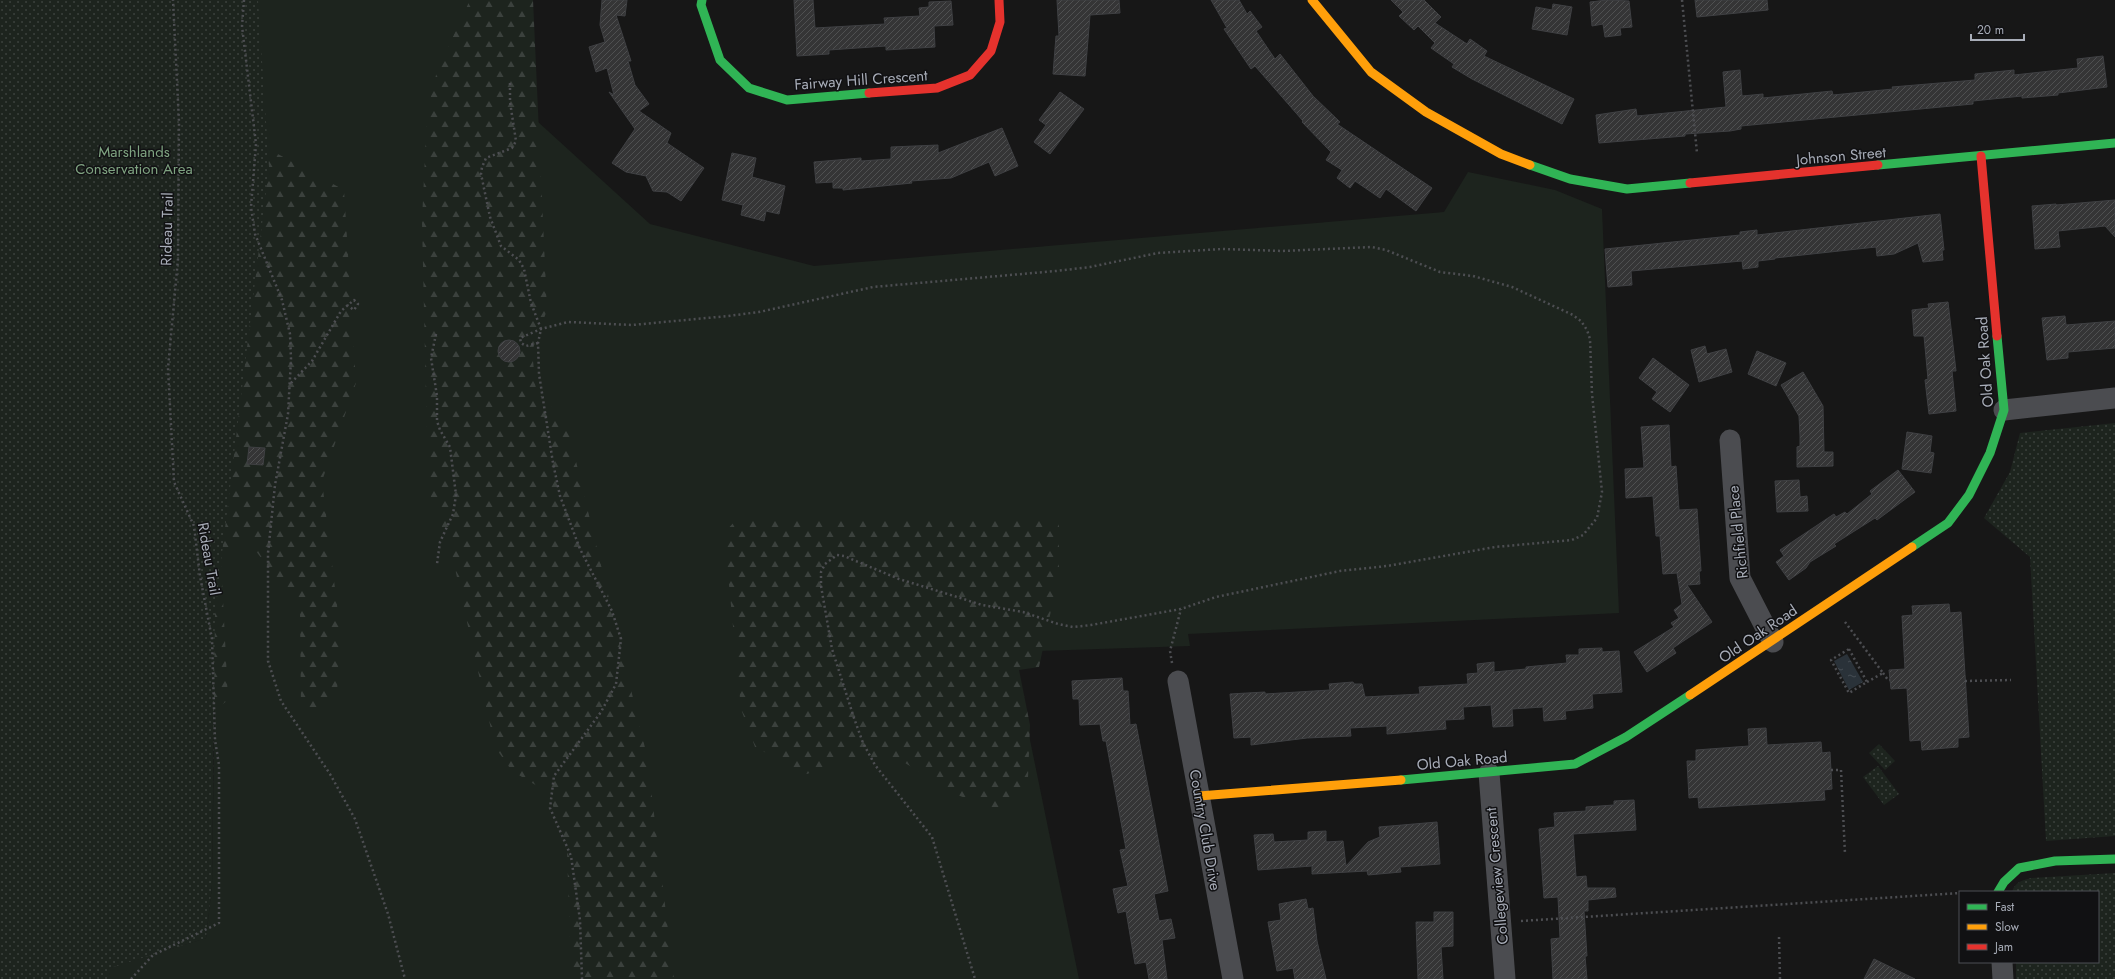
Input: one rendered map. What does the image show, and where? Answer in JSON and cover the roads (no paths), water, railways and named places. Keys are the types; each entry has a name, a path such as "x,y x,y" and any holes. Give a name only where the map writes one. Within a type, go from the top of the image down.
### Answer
{"street":[{"name":"Fairway Hill Crescent","path":"702,0 701,5 720,60 749,88 787,100 937,88 970,75 991,51 1000,22 999,0"},
{"name":"Johnson Street","path":"1312,0 1371,72 1426,112 1501,154 1570,179 1627,189 2115,143"},
{"name":"Old Oak Road","path":"1199,796 1489,773 1575,764 1626,737 1772,642 1948,522 1969,494 1990,453 2004,410 1981,156"},
{"path":"2004,410 2115,398"},
{"name":"Richfield Place","path":"1730,440 1740,578 1772,642"},
{"name":"Country Club Drive","path":"1175,675 1233,979"},
{"name":"Collegeview Crescent","path":"1489,773 1505,979"},
{"path":"1999,891 2004,882 2019,868 2055,861 2115,859"},
{"path":"2002,963 2004,979"}],"water":[{"path":"1847,654 1863,682 1849,690 1834,661"}],"park label":[{"name":"Marshlands Conservation Area","path":"134,160"}]}
